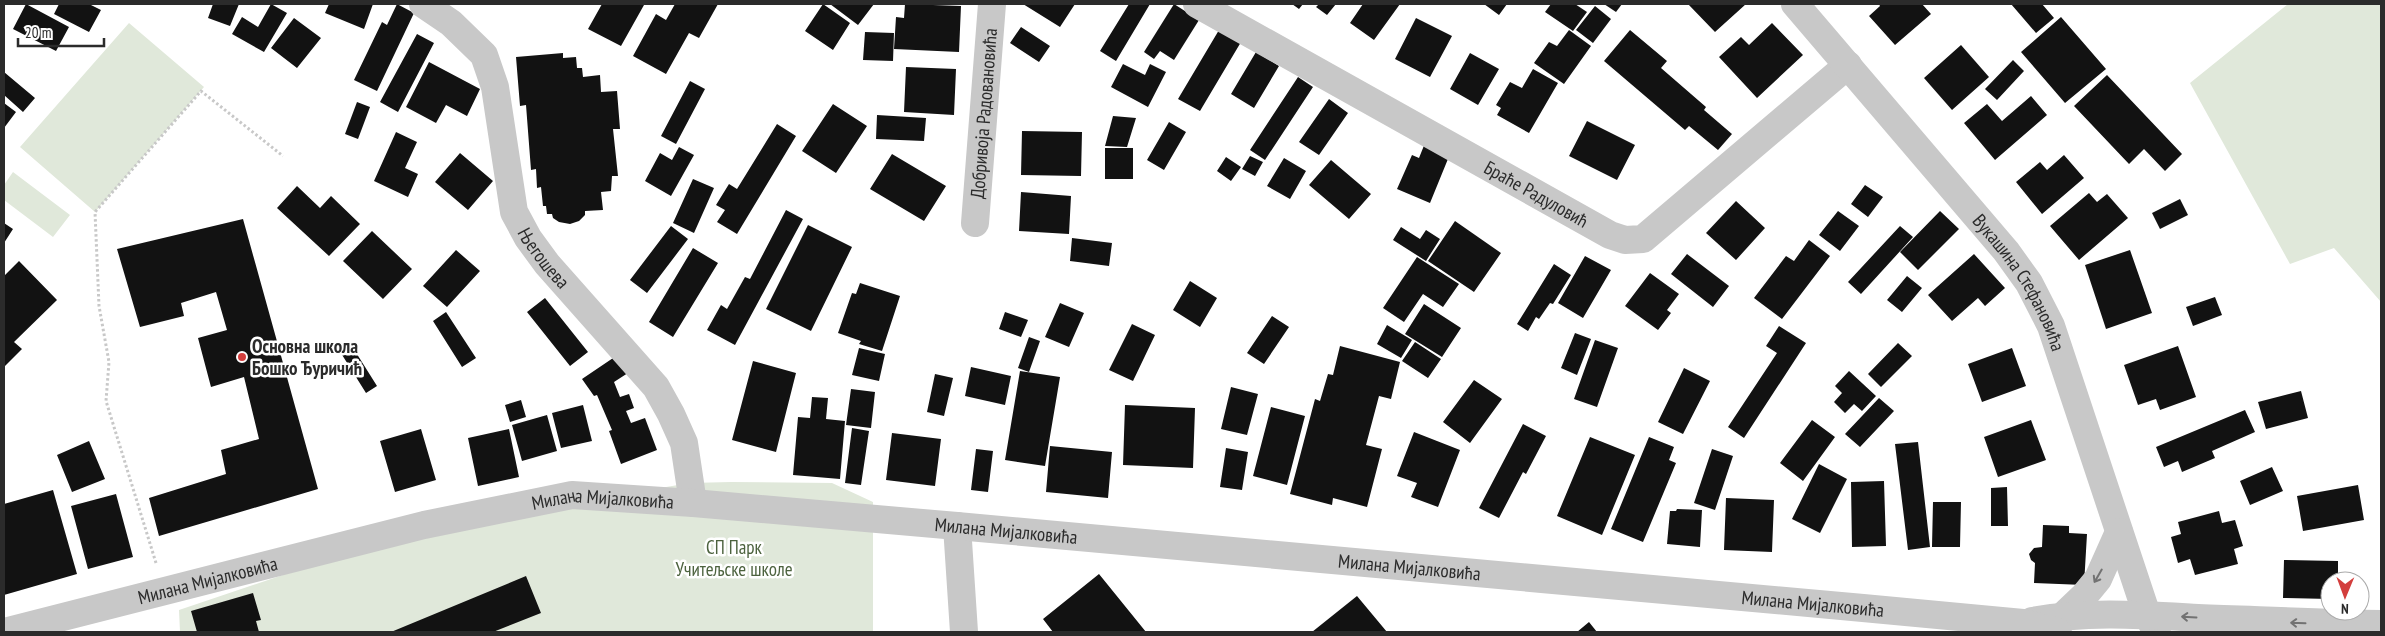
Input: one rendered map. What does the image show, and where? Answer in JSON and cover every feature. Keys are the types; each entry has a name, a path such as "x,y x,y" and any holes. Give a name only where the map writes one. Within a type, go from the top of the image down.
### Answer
{"street":[{"name":"Његошева","path":"423,4 451,23 484,55 495,87 514,212 528,238 547,264 656,387 684,443 693,503"},
{"name":"Добривоја Радовановића","path":"975,223 992,4"},
{"name":"Браће Радуловић","path":"1197,4 1610,235 1625,240 1643,239 1848,64"},
{"name":"Вукашина Стефановића","path":"1795,4 2006,251 2029,282 2051,326 2136,583 2152,624"},
{"name":"Милана Мијалковића","path":"4,632 424,525 572,495 693,503 957,526 2023,623 2061,624 2119,614 2152,624 2232,619 2381,624"},
{"path":"957,526 964,632"},
{"path":"2061,624 2098,579 2119,532"},
{"path":"2089,632 2105,626 2119,614 2136,583"},
{"path":"2232,619 2262,632"},
{"path":"2369,632 2381,628"}],"path":[{"path":"165,590 106,401 109,362 99,306 95,212 201,91 283,156"}],"green space":[{"path":"2288,4 2381,4 2381,302 2334,248 2290,264 2190,83"},
{"path":"129,23 204,87 95,212 20,147"},
{"path":"13,172 70,215 53,237 4,200 4,185"},
{"name":"СП Парк Учитељске школе","path":"690,483 832,483 873,502 873,632 180,632 179,610 392,538"}],"building":[{"path":"26,4 69,27 56,51 13,29"},
{"path":"59,4 89,4 101,10 89,32 54,14"},
{"path":"213,4 239,4 230,26 208,18"},
{"path":"271,4 287,13 264,52 232,34 242,17 258,27"},
{"path":"329,4 373,4 364,29 325,13"},
{"path":"397,4 414,13 377,91 354,80 382,22 387,25"},
{"path":"602,4 644,5 621,46 588,29"},
{"path":"675,4 718,4 699,38 689,33 666,74 633,56 656,14 666,20"},
{"path":"823,4 850,23 833,50 805,31"},
{"path":"830,4 874,4 858,25"},
{"path":"905,4 961,6 959,52 894,49 896,17 904,18"},
{"path":"1023,4 1075,4 1060,27"},
{"path":"1129,4 1150,4 1116,61 1100,51"},
{"path":"1174,4 1199,20 1174,60 1160,51 1154,59 1144,52"},
{"path":"1292,4 1303,4 1299,9"},
{"path":"1319,4 1336,4 1327,15 1316,7"},
{"path":"1363,4 1400,4 1374,40 1350,23"},
{"path":"1484,4 1507,4 1499,15"},
{"path":"1551,4 1575,4 1587,12 1573,31 1545,12"},
{"path":"1604,4 1622,4 1616,12"},
{"path":"1688,4 1746,4 1715,32"},
{"path":"1879,4 1922,4 1931,14 1895,45 1869,16 1880,6"},
{"path":"2011,4 2042,4 2054,18 2036,33"},
{"path":"1595,6 1611,19 1593,43 1576,30"},
{"path":"2061,17 2106,69 2065,103 2021,52"},
{"path":"294,18 321,38 297,68 271,48"},
{"path":"1416,18 1452,36 1430,77 1395,59"},
{"path":"1772,23 1803,55 1757,98 1719,57 1741,37 1749,45"},
{"path":"1021,27 1050,46 1039,62 1010,43"},
{"path":"1219,30 1241,42 1200,111 1178,99"},
{"path":"1569,30 1591,46 1564,84 1534,63 1549,42 1557,46"},
{"path":"1630,30 1667,61 1661,68 1706,107 1704,110 1732,134 1718,150 1689,126 1685,130 1604,61"},
{"path":"865,32 894,33 893,61 863,60"},
{"path":"417,34 434,43 398,112 380,102"},
{"path":"1961,45 1989,77 1952,110 1924,78"},
{"path":"1256,52 1279,66 1254,108 1231,94"},
{"path":"563,53 563,58 576,57 577,68 582,68 583,77 600,75 601,92 617,91 620,129 613,129 618,176 612,176 611,191 601,192 603,210 585,211 585,215 579,221 570,224 559,222 553,218 552,214 547,214 546,206 543,206 541,187 537,188 536,169 531,170 526,105 520,106 516,57"},
{"path":"1470,53 1499,69 1478,105 1450,89"},
{"path":"2013,60 2024,71 1997,100 1985,89"},
{"path":"429,62 480,89 467,116 446,105 436,123 406,107"},
{"path":"1123,64 1145,75 1150,64 1166,72 1148,107 1111,87"},
{"path":"906,67 956,69 954,115 904,112"},
{"path":"1533,69 1558,83 1529,133 1497,115 1501,108 1496,105 1510,82 1522,88"},
{"path":"4,72 35,98 23,112 4,95"},
{"path":"2107,75 2182,154 2165,171 2144,149 2129,164 2074,106"},
{"path":"1298,77 1313,87 1265,160 1250,150"},
{"path":"690,81 705,89 676,144 661,136"},
{"path":"2031,96 2047,115 1995,160 1964,123 1987,104 2002,121"},
{"path":"1329,99 1348,113 1319,155 1299,142"},
{"path":"357,102 370,107 358,139 345,134"},
{"path":"4,103 16,112 4,128"},
{"path":"833,104 867,126 836,173 802,151"},
{"path":"877,115 926,118 924,141 876,139"},
{"path":"1113,116 1136,118 1127,147 1105,146"},
{"path":"1587,121 1635,145 1617,180 1569,156"},
{"path":"1169,122 1186,132 1164,170 1147,160"},
{"path":"777,124 796,136 737,234 717,222 725,210 716,205 729,184 737,189"},
{"path":"1022,131 1082,132 1081,176 1021,175"},
{"path":"396,132 417,142 405,168 418,174 408,197 374,181"},
{"path":"1425,143 1450,154 1430,203 1397,189 1412,155 1419,158"},
{"path":"679,147 694,155 671,196 645,181 660,153 672,160"},
{"path":"1105,148 1133,148 1133,179 1105,179"},
{"path":"460,153 493,181 468,210 435,182"},
{"path":"892,154 946,186 924,221 870,189"},
{"path":"2064,155 2084,178 2042,214 2016,182 2040,162 2047,170"},
{"path":"1250,156 1263,162 1255,176 1242,169"},
{"path":"1226,157 1241,167 1231,181 1217,171"},
{"path":"1284,158 1306,171 1290,199 1267,186"},
{"path":"1331,160 1371,194 1349,219 1309,185"},
{"path":"693,179 714,188 694,233 673,223"},
{"path":"1865,185 1883,197 1868,217 1851,204"},
{"path":"297,186 320,208 331,196 360,224 329,256 277,208"},
{"path":"1021,192 1071,196 1069,234 1019,231"},
{"path":"2089,193 2097,202 2107,194 2128,218 2079,260 2050,226"},
{"path":"2180,199 2188,215 2160,229 2152,213"},
{"path":"1736,201 1765,228 1736,260 1706,233"},
{"path":"786,210 803,219 735,345 707,330 721,305 727,309 745,277 750,279"},
{"path":"1838,211 1859,226 1840,251 1819,235"},
{"path":"1940,211 1959,229 1918,270 1900,252"},
{"name":"Основна школа Бошко Ђуричић","path":"243,219 318,489 159,536 149,498 226,474 221,450 259,439 244,377 211,387 198,338 227,330 216,292 181,303 184,316 140,327 117,249"},
{"path":"1455,221 1501,253 1474,292 1428,261"},
{"path":"4,223 13,229 4,243"},
{"path":"808,225 852,247 811,331 766,309"},
{"path":"671,226 688,239 647,293 630,280"},
{"path":"1900,226 1913,237 1861,294 1848,282"},
{"path":"1401,227 1420,239 1426,230 1440,239 1426,261 1393,240"},
{"path":"372,231 412,269 383,299 343,261"},
{"path":"1072,238 1112,243 1109,266 1070,261"},
{"path":"1809,240 1830,256 1782,319 1754,298 1786,256 1794,261"},
{"path":"693,248 718,263 673,337 649,322"},
{"path":"456,250 480,271 447,307 423,286"},
{"path":"2130,250 2152,313 2106,329 2085,265"},
{"path":"1687,254 1729,286 1713,307 1671,274"},
{"path":"1974,254 2005,288 1985,306 1978,298 1952,321 1928,295"},
{"path":"1585,256 1611,270 1583,318 1558,303"},
{"path":"1417,257 1459,284 1443,307 1423,294 1404,322 1383,308"},
{"path":"19,261 57,300 14,342 22,349 4,367 4,276"},
{"path":"1554,264 1571,275 1553,304 1550,303 1539,319 1536,317 1528,331 1517,324"},
{"path":"1650,273 1679,294 1667,310 1671,313 1658,330 1625,306"},
{"path":"1907,276 1922,288 1902,312 1887,300"},
{"path":"1190,281 1217,298 1200,327 1173,310"},
{"path":"860,283 900,296 882,351 859,344 861,341 838,333 852,293 856,294"},
{"path":"2215,297 2222,315 2193,326 2186,307"},
{"path":"545,298 588,352 570,366 527,312"},
{"path":"1060,303 1084,313 1069,347 1045,337"},
{"path":"1424,304 1461,328 1442,357 1405,334"},
{"path":"446,312 476,358 462,367 433,321"},
{"path":"1005,312 1028,320 1021,337 999,329"},
{"path":"1272,316 1289,327 1264,364 1247,353"},
{"path":"1132,324 1155,335 1133,381 1109,370"},
{"path":"1387,325 1412,340 1401,358 1377,344"},
{"path":"1779,326 1806,343 1744,438 1728,427 1777,353 1766,346"},
{"path":"1575,333 1591,339 1577,375 1561,368"},
{"path":"1029,337 1040,341 1029,372 1018,368"},
{"path":"1595,340 1618,348 1597,407 1574,399"},
{"path":"1415,342 1441,359 1428,378 1402,361"},
{"path":"350,343 377,386 366,393 339,350"},
{"path":"1898,343 1912,356 1881,387 1868,374"},
{"path":"1340,346 1400,362 1391,399 1379,396 1366,445 1382,449 1367,507 1333,498 1332,505 1290,494 1315,399 1320,401 1328,374 1333,375"},
{"path":"2178,346 2196,397 2160,410 2156,399 2138,405 2124,365"},
{"path":"859,348 885,354 879,381 852,375"},
{"path":"2012,348 2026,386 1982,402 1968,364"},
{"path":"619,354 631,371 614,382 620,397 629,394 634,408 626,411 631,423 645,418 657,450 621,464 609,431 612,430 597,395 594,396 582,379"},
{"path":"753,361 796,373 776,452 732,440"},
{"path":"971,367 1011,376 1005,405 965,396"},
{"path":"1684,368 1710,381 1683,434 1658,422"},
{"path":"1020,371 1060,377 1045,466 1005,460"},
{"path":"1849,371 1876,396 1862,411 1854,404 1845,413 1834,402 1842,393 1835,386"},
{"path":"935,374 953,378 944,416 927,412"},
{"path":"1474,380 1502,399 1470,443 1443,422"},
{"path":"1231,387 1258,394 1247,435 1221,429"},
{"path":"851,389 875,392 871,428 846,425"},
{"path":"2301,391 2308,418 2266,429 2258,402"},
{"path":"812,397 828,398 826,419 845,421 840,479 793,475 798,417 810,418"},
{"path":"1879,398 1894,411 1860,447 1845,434"},
{"path":"521,400 526,417 510,422 505,405"},
{"path":"583,405 592,441 561,448 552,413"},
{"path":"1125,405 1195,408 1193,468 1123,465"},
{"path":"1271,407 1305,416 1287,485 1253,476"},
{"path":"2245,410 2255,432 2212,451 2215,458 2182,472 2178,461 2164,467 2156,447"},
{"path":"547,415 557,451 522,461 512,425"},
{"path":"1812,420 1835,437 1803,481 1780,463"},
{"path":"2031,420 2046,460 1998,477 1984,437"},
{"path":"1523,424 1546,436 1526,474 1523,472 1499,518 1479,508"},
{"path":"852,428 869,431 861,485 845,483"},
{"path":"421,429 436,480 395,492 380,441"},
{"path":"509,429 519,477 478,486 468,438"},
{"path":"1414,432 1460,450 1438,507 1411,497 1417,483 1397,476"},
{"path":"892,433 941,439 935,486 886,480"},
{"path":"1590,437 1635,455 1602,535 1557,516"},
{"path":"1649,437 1674,447 1669,460 1676,463 1643,542 1611,529"},
{"path":"89,441 105,479 72,492 57,455"},
{"path":"1918,442 1930,547 1908,550 1895,444"},
{"path":"1050,446 1112,452 1108,498 1046,492"},
{"path":"1226,448 1248,452 1242,490 1220,487"},
{"path":"976,449 993,451 988,492 971,490"},
{"path":"1712,449 1733,456 1715,510 1694,503"},
{"path":"1819,464 1847,479 1820,533 1792,519"},
{"path":"2272,467 2283,491 2250,505 2240,481"},
{"path":"1884,481 1886,546 1852,547 1851,482"},
{"path":"2358,485 2364,520 2303,531 2297,496"},
{"path":"2007,487 2008,526 1991,526 1991,488"},
{"path":"53,490 77,574 4,595 4,504"},
{"path":"116,494 133,557 88,569 71,506"},
{"path":"1726,498 1774,500 1772,552 1724,550"},
{"path":"1933,502 1961,502 1960,547 1932,547"},
{"path":"1677,509 1702,510 1700,547 1667,544 1670,511 1676,511"},
{"path":"2219,511 2222,523 2235,520 2243,546 2234,549 2238,564 2195,575 2190,559 2178,563 2171,537 2181,534 2178,522"},
{"path":"2043,525 2069,526 2069,533 2087,534 2084,585 2034,583 2035,563 2031,560 2029,554 2034,548 2042,547"},
{"path":"2284,560 2338,561 2338,571 2320,571 2320,599 2283,598"},
{"path":"1099,574 1146,632 1053,632 1043,619"},
{"path":"526,576 541,613 493,632 391,632"},
{"path":"253,593 261,620 256,621 259,632 197,632 191,611"},
{"path":"1357,596 1387,632 1312,632"},
{"path":"1589,622 1597,632 1577,632"}],"place":[{"name":"Основна школа Бошко Ђуричић","path":"242,357"}]}
